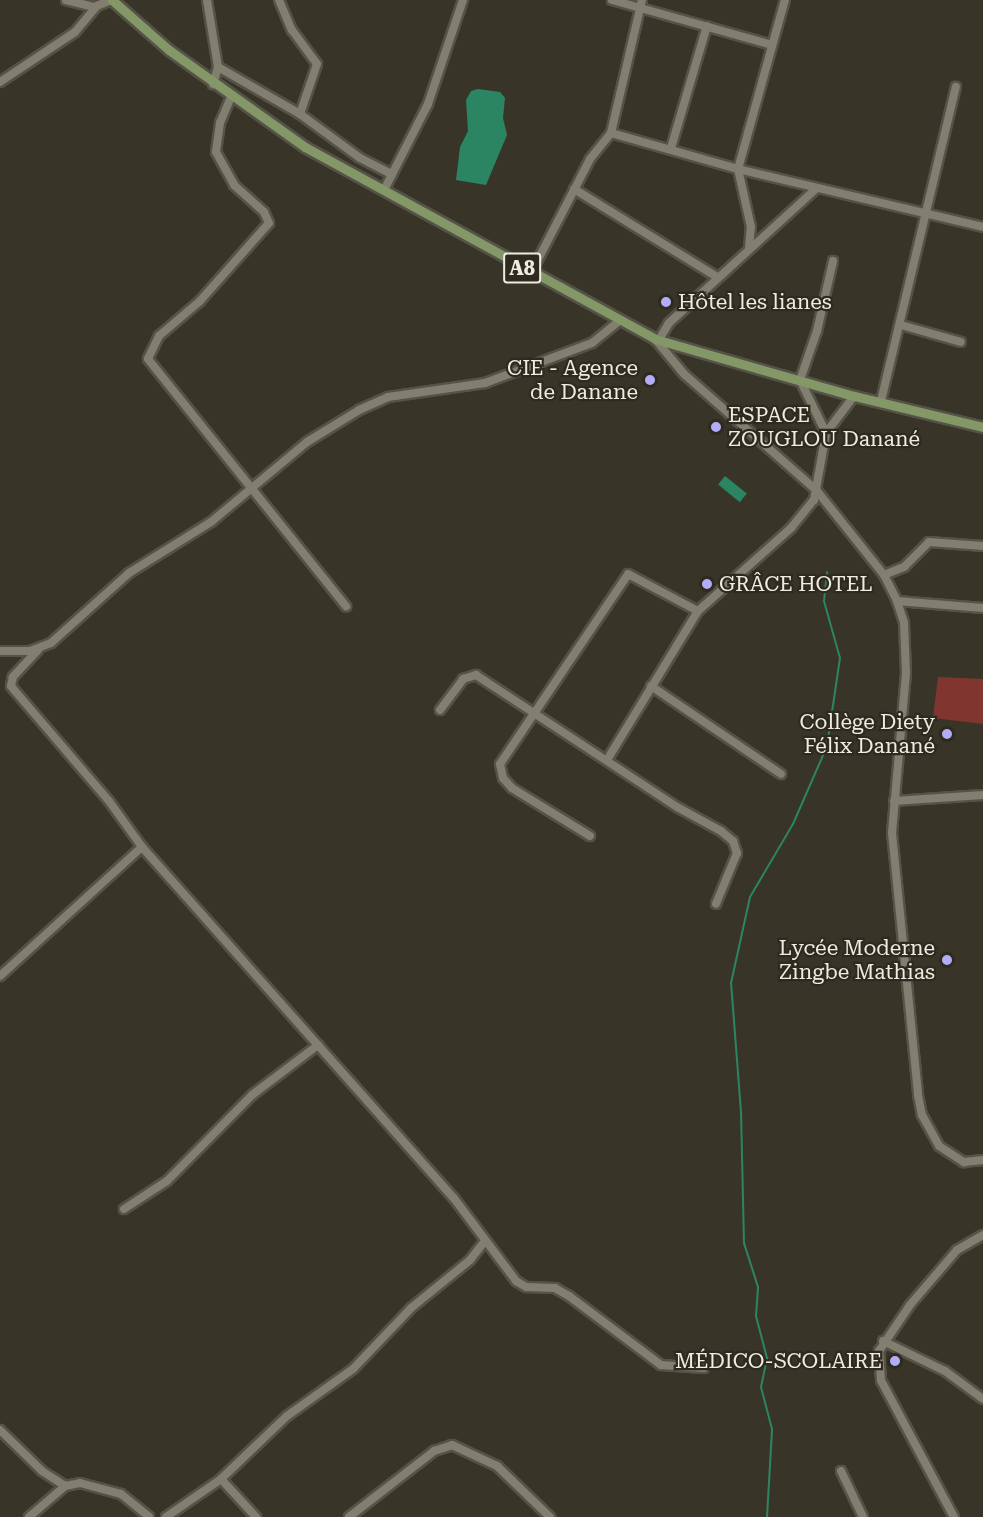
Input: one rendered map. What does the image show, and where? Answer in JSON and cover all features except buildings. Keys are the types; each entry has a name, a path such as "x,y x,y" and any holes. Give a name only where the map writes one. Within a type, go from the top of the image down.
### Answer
{"main road":[{"name":"A8","path":"111,0 213,84 305,147 619,321 657,339 854,396 983,427"}],"street":[{"path":"66,0 97,6"},
{"path":"0,82 75,32 97,6 111,0"},
{"path":"207,0 218,67 213,84"},
{"path":"279,0 292,30 317,64 300,114"},
{"path":"384,190 425,112 463,0"},
{"path":"612,0 641,4 772,45"},
{"path":"749,248 751,227 738,169 785,0"},
{"path":"531,273 593,153 611,133 641,4"},
{"path":"672,148 706,26"},
{"path":"218,67 300,114 360,158 392,174"},
{"path":"881,401 956,87"},
{"path":"231,97 220,123 216,152 234,186 264,212 269,223 200,301 159,336 148,359 248,489 346,606"},
{"path":"611,133 672,148 738,169 983,227"},
{"path":"818,188 717,277 666,325 657,339 684,374 817,492 884,576 897,601 904,623 906,673 894,801 895,882 922,1115 930,1133 948,1155 964,1162 983,1160"},
{"path":"574,189 717,277"},
{"path":"826,434 800,380 817,331 833,261"},
{"path":"619,321 603,336 578,350 485,383 376,401 307,442 248,489 222,514 129,573 54,640 38,650 13,677 11,686 142,847 459,1205 519,1284 562,1292 661,1365 672,1368 704,1368"},
{"path":"901,325 961,342"},
{"path":"607,760 698,611 791,528 810,506 817,492 826,434 854,396"},
{"path":"884,576 904,567 929,542 983,546"},
{"path":"590,836 534,804 504,778 500,764 536,715 628,574 698,611"},
{"path":"897,601 983,608"},
{"path":"0,651 38,650"},
{"path":"440,710 463,679 471,674 733,841 736,862 716,904"},
{"path":"651,686 781,774"},
{"path":"894,801 983,795"},
{"path":"0,976 142,847"},
{"path":"124,1209 167,1181 257,1090 318,1046"},
{"path":"954,1517 881,1380 877,1366 883,1341 957,1250 983,1235"},
{"path":"166,1517 221,1479 268,1431 353,1369 411,1308 470,1260 485,1241"},
{"path":"883,1341 945,1371 983,1399"},
{"path":"0,1430 42,1471 65,1486"},
{"path":"349,1517 434,1451 452,1445 496,1466 550,1517"},
{"path":"841,1471 863,1517"},
{"path":"221,1479 256,1517"},
{"path":"29,1517 65,1486 89,1484 121,1494 149,1517"}],"shaded area":[{"path":"478,89 500,92 505,98 503,118 507,135 486,185 456,180 460,147 468,131 466,100 471,91"},
{"path":"725,476 747,494 740,502 718,485"},
{"path":"938,677 983,679 983,724 933,718"}],"waterway":[{"path":"767,1517 772,1429 761,1387 767,1358 756,1316 758,1287 744,1243 741,1112 731,983 750,897 793,824 827,746 840,658 824,601 827,572"}],"place":[{"name":"Hôtel les lianes","path":"666,302"},
{"name":"CIE - Agence de Danane","path":"650,380"},
{"name":"ESPACE ZOUGLOU Danané","path":"716,427"},
{"name":"GRÂCE HOTEL","path":"707,584"},
{"name":"Collège Diety Félix Danané","path":"947,734"},
{"name":"Lycée Moderne Zingbe Mathias","path":"947,960"},
{"name":"MÉDICO-SCOLAIRE","path":"895,1361"}]}
